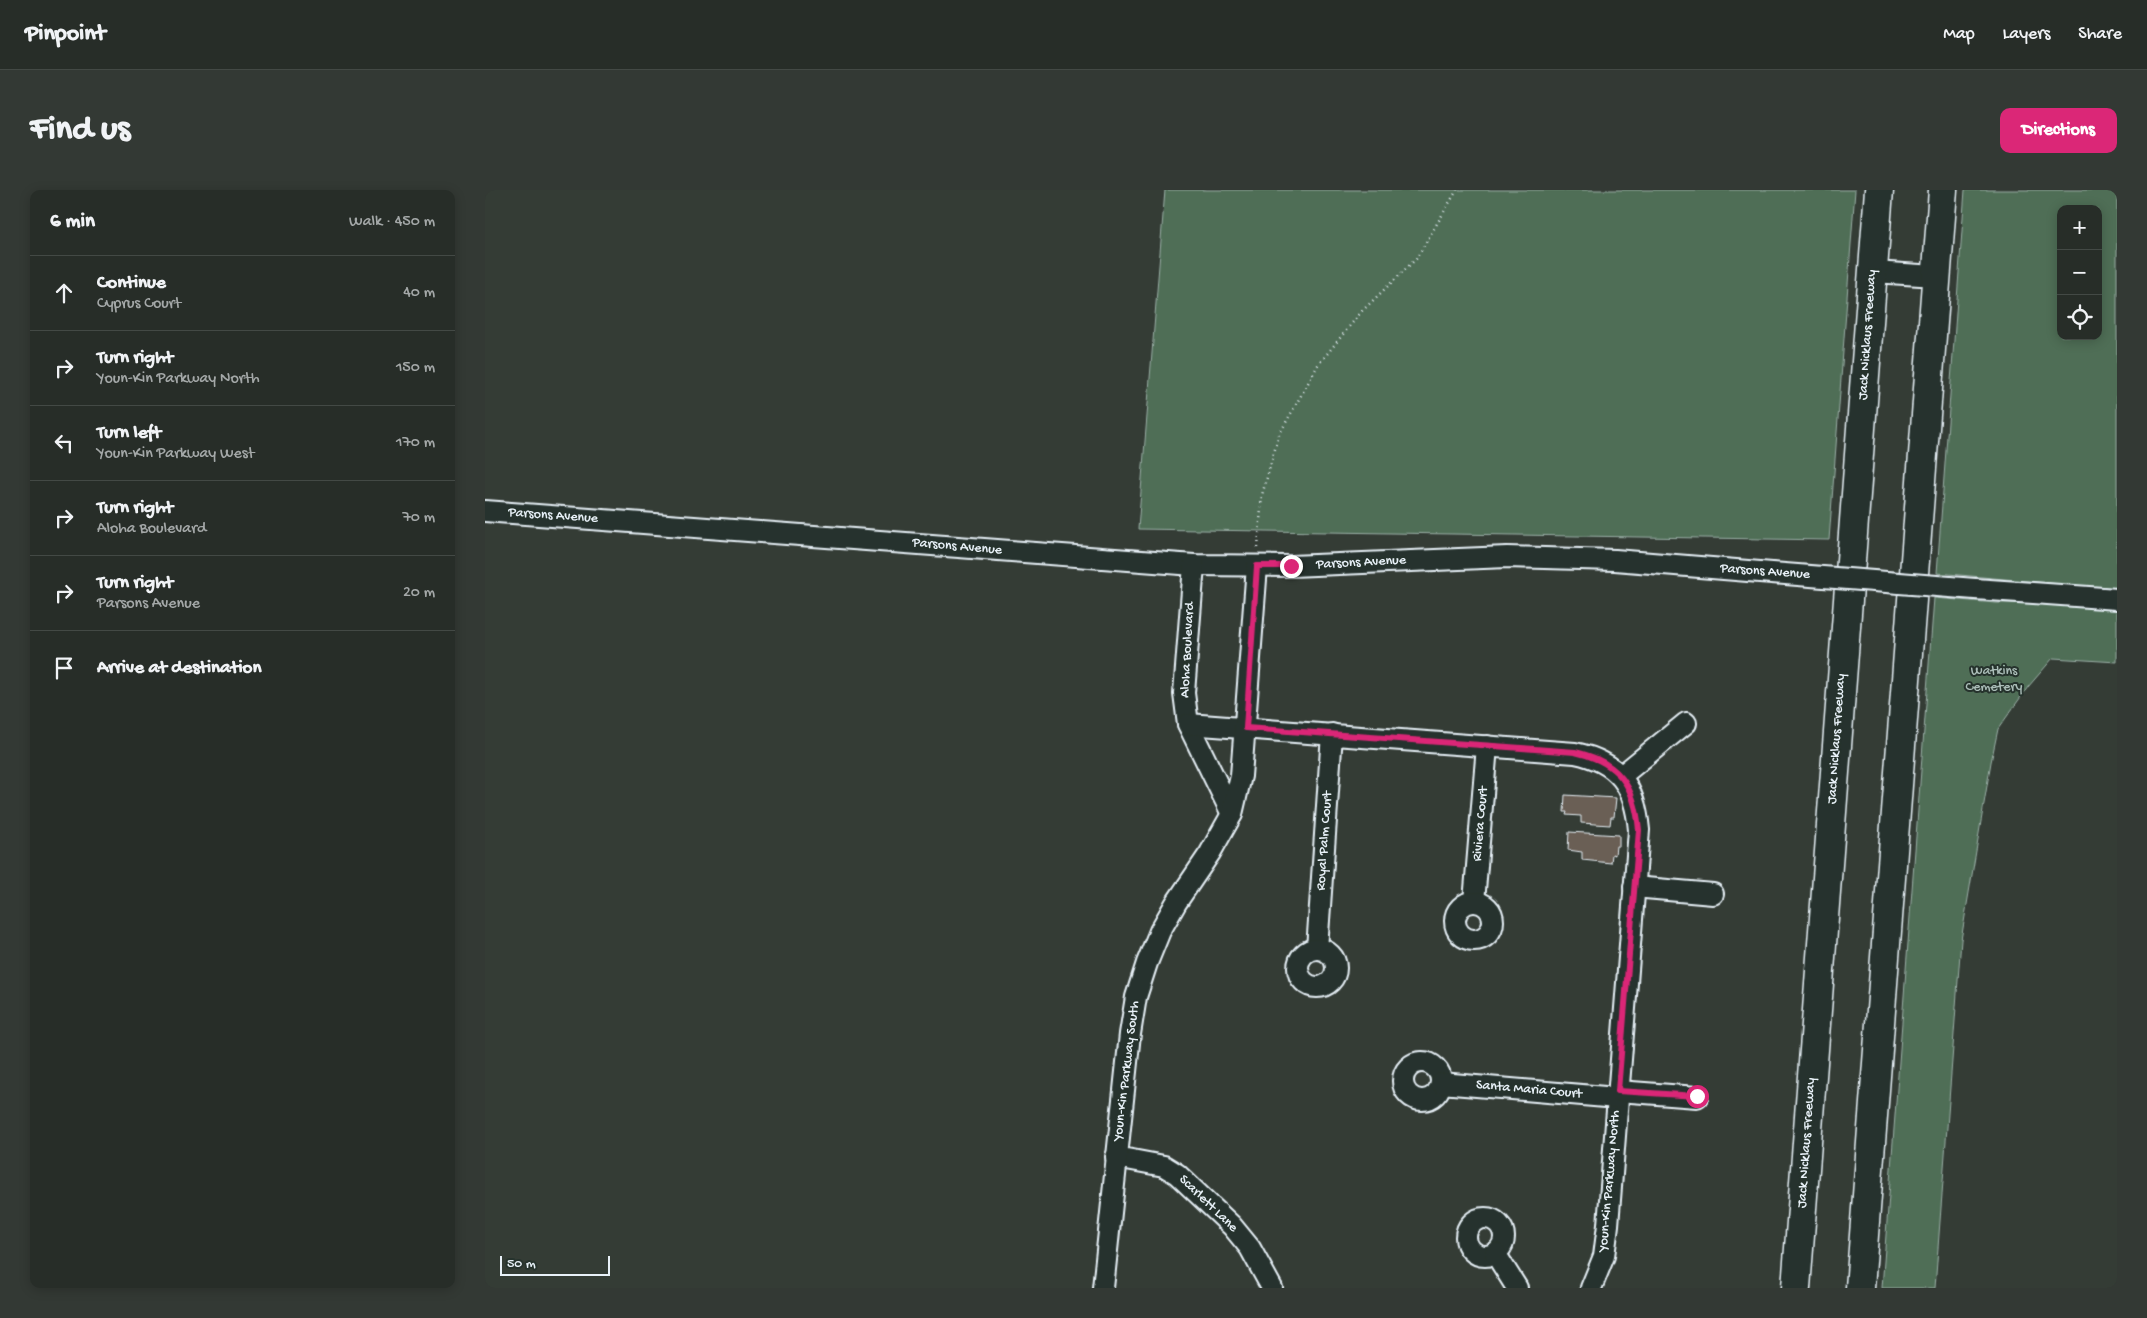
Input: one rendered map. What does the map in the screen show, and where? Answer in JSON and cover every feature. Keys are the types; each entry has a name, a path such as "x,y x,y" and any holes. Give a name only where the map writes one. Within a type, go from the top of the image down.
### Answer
{"highway":[{"name":"Jack Nicklaus Freeway","path":"1795,1288 1879,190"},
{"path":"1860,1288 1943,190"}],"street":[{"path":"1873,272 1936,276"},
{"name":"Parsons Avenue","path":"485,511 1194,565 1257,566 1507,557 1615,560 2117,599"},
{"name":"Aloha Boulevard","path":"1194,565 1184,693 1188,724 1232,814"},
{"path":"1246,728 1257,566"},
{"path":"1188,724 1575,752 1601,760 1621,776 1686,723"},
{"name":"Youn-Kin Parkway South","path":"1103,1288 1130,1034 1137,997 1147,962 1160,931 1176,903 1210,853 1232,814 1241,776 1246,728"},
{"name":"Royal Palm Court","path":"1317,949 1332,734"},
{"name":"Riviera Court","path":"1474,902 1487,746"},
{"name":"Youn-Kin Parkway North","path":"1591,1288 1604,1256 1605,1248 1639,830 1629,787 1621,776"},
{"path":"1634,887 1713,894"},
{"name":"Santa Maria Court","path":"1441,1083 1617,1094 1697,1096"},
{"name":"Scarlett Lane","path":"1116,1157 1164,1166 1177,1174 1215,1209 1244,1241 1272,1288"},
{"path":"1495,1253 1517,1288"}],"path":[{"path":"1257,566 1262,495 1279,435 1318,364 1362,311 1416,259 1457,190"}],"green space":[{"path":"1165,190 1855,190 1829,540 1138,529"},
{"path":"1965,190 2117,190 2117,589 1937,573"},
{"name":"Watkins Cemetery","path":"1934,598 1996,603 2060,604 2117,609 2117,662 2053,658 2028,687 1998,729 1961,940 1935,1288 1882,1288"}],"building":[{"path":"1565,795 1616,798 1614,817 1611,817 1610,825 1581,823 1581,816 1566,815 1567,812 1564,812"},
{"path":"1569,832 1619,835 1619,846 1616,846 1615,855 1612,854 1611,863 1582,860 1582,852 1568,850"}],"route":[{"path":"1291,566 1257,566 1246,728 1575,752 1601,760 1621,776 1629,787 1634,801 1639,830 1618,1091 1697,1096"}]}
